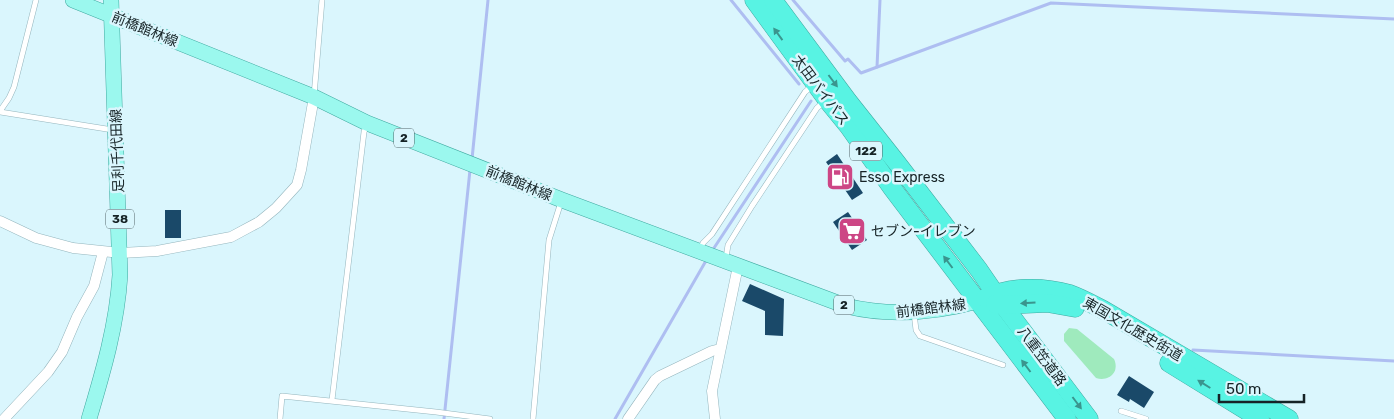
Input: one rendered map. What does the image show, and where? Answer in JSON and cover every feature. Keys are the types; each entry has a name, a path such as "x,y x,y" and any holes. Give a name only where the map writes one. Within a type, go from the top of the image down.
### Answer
{"highway":[{"name":"太田バイパス","path":"754,0 892,188 978,301"},
{"name":"太田バイパス","path":"773,0 999,299"},
{"name":"東国文化歴史街道","path":"999,299 1015,290 1034,289 1077,297 1102,309 1289,419"},
{"name":"東国文化歴史街道","path":"978,301 999,299 1047,303 1076,308 1116,329 1254,418"},
{"name":"八重笠道路","path":"999,299 1089,419"},
{"name":"八重笠道路","path":"978,301 1066,419"}],"main road":[{"name":"前橋館林線","path":"73,0 111,8 314,96 367,123 562,200 846,306 884,313 914,313 978,301"},
{"name":"足利千代田線","path":"89,419 114,330 119,296 121,253 111,8"}],"street":[{"path":"0,221 36,238 73,248 103,252 157,251 231,237 259,222 276,208 297,185 302,170 314,96"},
{"path":"4,419 48,372 62,352 77,317 94,286 103,252"},
{"path":"715,419 712,391 720,349 727,262"},
{"path":"628,419 655,380 712,351 720,349"}],"lane":[{"path":"36,0 14,87 0,112 116,131"},
{"path":"314,96 322,0"},
{"path":"700,252 703,243 712,234 805,92 815,84"},
{"path":"727,262 728,245 752,206 817,108 827,100"},
{"path":"332,400 364,132 367,123"},
{"path":"533,419 549,240 562,200"},
{"path":"914,313 916,330 920,336 1003,365"},
{"path":"280,419 282,396 332,400 490,419"},
{"path":"1121,411 1146,419"}],"green space":[{"path":"1069,328 1077,329 1114,359 1116,368 1112,375 1105,379 1096,378 1064,341 1064,334"}],"building":[{"path":"837,154 863,193 852,200 826,162"},
{"path":"165,210 181,210 181,238 165,238"},
{"path":"848,212 867,240 852,250 833,222"},
{"path":"750,284 784,299 783,336 765,335 765,311 742,301"},
{"path":"1129,376 1154,392 1144,408 1130,399 1129,402 1117,395"}],"waterway":[{"path":"472,159 488,0"},
{"path":"731,0 799,84"},
{"path":"793,0 845,61 848,59 861,73 1051,3 1394,19"},
{"path":"877,67 880,0"},
{"path":"712,251 811,101"},
{"path":"444,419 470,170"},
{"path":"615,419 707,259"},
{"path":"1193,350 1394,361"}],"place":[{"name":"Esso Express","path":"840,177"},
{"name":"セブン-イレブン","path":"852,231"}]}
